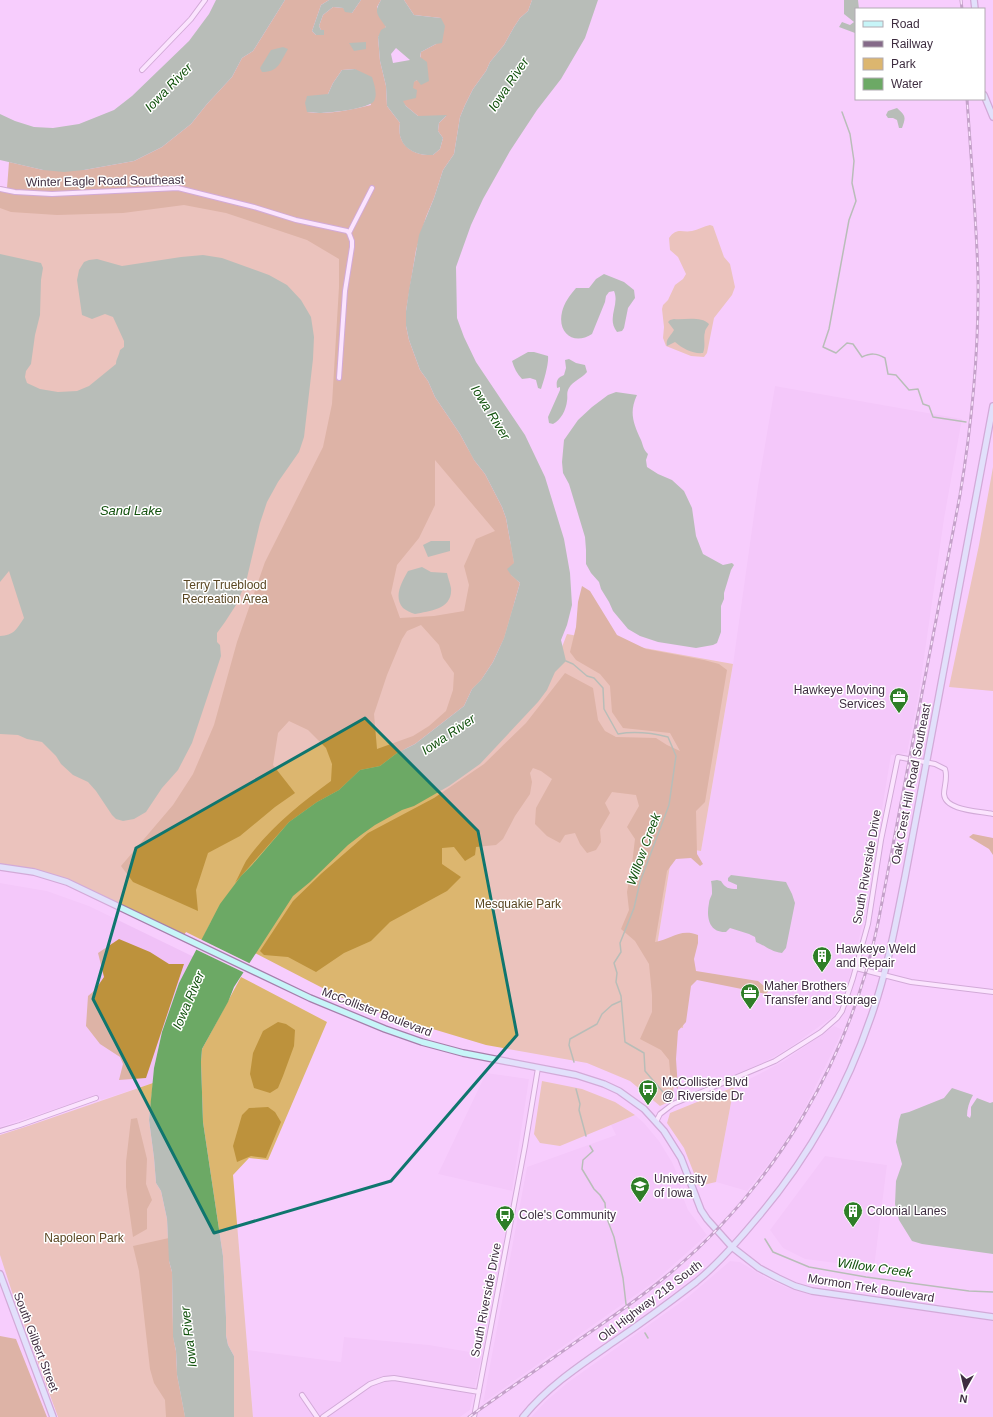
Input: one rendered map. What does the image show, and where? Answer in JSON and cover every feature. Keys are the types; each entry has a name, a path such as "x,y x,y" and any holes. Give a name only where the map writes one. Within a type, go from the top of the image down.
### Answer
{"main road":[{"path":"985,97 993,117"},
{"name":"Oak Crest Hill Road Southeast","path":"808,1152 841,1090 857,1054 874,1010 884,976 896,924 993,406"},
{"name":"McCollister Boulevard","path":"0,867 34,872 68,882 259,975 348,1015 422,1042 463,1053 576,1075 604,1084 619,1091 644,1109 673,1144 681,1158 701,1210 732,1247"},
{"name":"Old Highway 218 South","path":"522,1417 553,1386 672,1300 709,1271 772,1201 808,1152"},
{"name":"Mormon Trek Boulevard","path":"732,1247 769,1273 787,1283 804,1289 993,1317"},
{"name":"South Gilbert Street","path":"0,1274 53,1417"}],"street":[{"path":"142,70 191,19 205,0"},
{"name":"Winter Eagle Road Southeast","path":"0,189 16,192 52,194 178,188 349,233"},
{"path":"339,378 345,291 352,247 352,241 349,233 372,188"},
{"name":"South Riverside Drive","path":"656,1122 660,1114 673,1104 681,1102 775,1061 821,1032 837,1018 842,1011 868,924 881,840 898,756 926,762"},
{"path":"926,762 941,766 945,769 946,781 944,796 948,804 993,814"},
{"path":"856,968 910,982 993,992"},
{"name":"South Riverside Drive","path":"474,1417 525,1146 538,1068"},
{"path":"0,1131 96,1098"},
{"path":"323,1417 370,1384 384,1379 394,1378 479,1392"},
{"path":"302,1395 317,1417"}],"highlighted area":[{"path":"365,718 478,831 517,1035 391,1181 214,1233 93,999 136,848"}],"shaded area":[{"path":"285,0 329,0 321,5 312,31 316,35 321,30 319,26 323,15 333,7 343,8 352,13 361,0 381,0 377,7 386,27 378,37 380,61 386,86 387,106 400,123 399,131 403,143 408,148 419,154 433,155 440,149 443,138 438,131 439,123 446,116 418,116 402,101 413,88 413,82 417,80 421,52 436,44 441,18 414,15 404,0 532,0 528,11 520,18 504,45 490,62 486,71 473,89 460,117 454,154 443,170 416,250 406,311 406,326 409,340 420,370 428,381 435,397 460,434 474,460 485,474 502,507 506,518 514,563 511,575 520,583 504,638 493,662 481,680 472,689 464,706 415,744 397,753 380,766 360,770 339,790 317,802 289,822 235,883 246,861 264,838 308,798 331,781 332,764 326,748 308,730 289,721 278,733 273,765 295,793 275,807 240,836 208,853 196,890 198,911 133,882 121,866 173,805 193,774 214,725 237,642 265,562 323,447 332,404 339,287 339,259 307,240 226,213 184,205 123,213 57,215 11,212 0,208 0,186 7,188 9,162 43,170 84,170 134,161 162,147 191,124 232,77 242,58 253,51","holes":["355,69 371,105 331,112 307,112 328,94 333,83 342,70","435,460 495,531 476,539 464,566 469,585 464,611 434,616 400,618 391,593 397,565 419,538 435,505","421,625 439,645 443,658 454,673 453,690 446,711 429,726 413,736 377,749 374,714 387,675 402,639 407,631"]},
{"path":"775,386 962,419 944,519 919,693 907,753 891,755 864,918 852,969 840,1006 834,1016 777,1055 755,1067 673,1100 676,1027 682,1028 652,977 673,847 701,851 733,664 758,486"},
{"path":"582,586 590,591 617,635 646,649 704,660 719,664 727,670 705,802 696,811 697,854 703,864 700,866 691,858 676,859 667,871 655,942 686,933 698,935 698,943 694,959 696,971 758,981 769,990 766,994 697,980 691,986 686,1022 678,1031 676,1059 678,1089 671,1082 669,1060 661,1050 640,1039 652,1012 649,964 635,941 621,929 629,910 627,892 635,839 627,827 639,806 636,795 612,792 605,803 610,813 600,830 601,842 596,850 587,853 580,844 575,833 565,835 560,843 547,836 535,824 536,808 552,779 541,771 533,768 530,773 532,782 530,794 515,816 503,839 496,845 476,847 475,855 465,861 454,847 442,848 442,864 461,877 447,891 390,922 371,941 344,953 316,972 288,957 264,955 260,951 293,901 322,873 368,833 434,798 484,764 526,723 565,673 593,688 598,720 605,731 616,737 656,738 680,751 670,733 623,728 612,712 610,686 600,674 576,660 570,652 576,627 578,602"},
{"path":"973,834 993,838 993,855 989,849 969,837"},
{"path":"0,883 47,891 89,906 194,957 179,983 162,1032 154,1068 153,1083 101,1100 97,1095 0,1127"},
{"path":"119,939 150,952 169,964 184,964 146,1078 119,1080 123,1064 120,1057 100,1044 86,1026 88,996 95,990 104,977 98,953"},
{"path":"278,1022 286,1024 295,1030 294,1046 278,1088 270,1093 254,1088 250,1074 253,1053 263,1031"},
{"path":"834,1026 843,1030 806,1106 781,1148 747,1191 716,1182 734,1087 784,1061"},
{"path":"486,1073 529,1079 512,1191 438,1174"},
{"path":"268,1107 275,1112 281,1122 266,1158 251,1156 237,1162 233,1146 242,1115 249,1108"},
{"path":"635,1115 659,1141 672,1162 679,1178 683,1197 688,1210 707,1235 654,1282 483,1403 527,1167 616,1135 611,1125"},
{"path":"137,1118 147,1159 146,1184 152,1200 147,1209 147,1229 133,1237 126,1187 126,1162 131,1119"},
{"path":"825,1156 887,1165 874,1268 805,1259 783,1248 770,1230"},
{"path":"169,1238 169,1261 172,1272 173,1337 176,1351 177,1375 185,1417 166,1417 165,1400 154,1383 150,1369 139,1271 133,1246"},
{"path":"730,1261 740,1262 770,1280 809,1294 993,1321 993,1417 531,1417 546,1401 567,1383 688,1297"},
{"path":"0,1336 16,1339 47,1417 0,1417"},
{"path":"344,1337 429,1345 482,1354 470,1410 460,1417 253,1417 248,1350 341,1362"}],"green space":[{"name":"Terry Trueblood Recreation Area","path":"179,189 350,232 438,411 471,453 519,563 511,627 480,682 211,922 202,940 186,932 183,937 67,882 0,867 0,191"},
{"path":"710,225 713,226 724,257 730,264 735,287 732,295 714,318 707,353 704,357 691,356 666,346 663,338 663,305 668,300 675,285 683,279 686,274 678,257 670,250 669,238 677,231 692,231"},
{"path":"993,467 993,691 949,687 979,545"},
{"name":"Mesquakie Park","path":"567,634 733,664 701,851 673,847 652,977 687,982 683,1028 676,1027 673,1100 660,1106 630,1081 587,1063 486,1045 383,1014 338,996 249,950 289,894 555,665"},
{"path":"241,977 327,1022 268,1160 249,1158 233,1175 253,1417 234,1417 234,1356 228,1345 226,1335 223,1256 203,1122 201,1062 202,1049"},
{"path":"542,1081 582,1089 615,1102 635,1115 560,1146 540,1143 534,1134"},
{"name":"Napoleon Park","path":"153,1083 149,1120 156,1183 161,1191 167,1219 177,1375 185,1417 58,1417 0,1255 0,1135"},
{"path":"734,1087 716,1182 699,1186 684,1148 667,1123 670,1113"}],"water":[{"name":"Iowa River","path":"216,0 285,0 253,51 242,58 232,77 191,124 162,147 134,161 64,172 43,170 0,160 0,114 34,127 53,128 79,124 114,110 132,96 189,41 209,14"},
{"path":"329,0 361,0 352,13 345,12 343,8 333,7 323,15 319,26 321,30 324,30 324,35 316,35 312,31 321,5"},
{"path":"381,0 404,0 414,15 441,18 445,26 442,43 436,44 421,52 420,57 427,62 429,81 421,85 417,80 414,82 413,88 417,90 416,98 403,101 406,106 418,116 447,115 439,123 438,131 443,138 440,149 433,155 418,154 407,148 403,143 399,131 400,123 387,106 386,86 380,61 378,37 381,30 386,27 377,11","holes":["396,48 410,60 393,63 391,54"]},
{"name":"Iowa River","path":"532,0 598,0 585,38 561,79 537,110 510,151 483,199 471,225 456,267 457,318 476,362 525,435 545,477 564,539 570,573 572,605 567,625 561,640 566,661 555,672 547,690 538,702 480,764 449,786 414,806 402,810 375,825 348,845 310,882 293,896 234,987 228,1002 202,1049 203,1122 223,1256 226,1335 228,1345 234,1356 234,1417 185,1417 177,1375 176,1351 173,1337 172,1272 169,1261 167,1219 161,1191 156,1183 149,1120 154,1068 162,1032 179,983 220,904 241,876 289,822 317,802 339,790 360,770 380,766 397,753 415,744 464,706 472,689 481,680 493,662 504,638 520,583 507,569 514,563 506,518 502,507 485,474 474,460 460,434 435,397 428,381 420,370 409,340 406,326 406,311 419,235 434,198 443,170 454,154 460,117 473,89 486,71 490,62 504,45 520,18 528,11"},
{"path":"844,0 858,0 859,8 855,8 855,33 839,27 842,22 850,25 854,22 844,14"},
{"path":"366,42 366,49 354,51 349,43"},
{"path":"283,47 288,49 276,68 268,72 262,72 260,68 271,50"},
{"path":"355,69 372,77 376,92 374,101 371,104 348,110 324,113 307,112 305,103 307,96 328,94 333,83 342,70"},
{"path":"897,108 904,117 902,128 899,128 897,120 888,118 886,115 888,111"},
{"name":"Sand Lake","path":"0,254 41,263 43,268 41,280 40,315 35,335 31,364 26,371 25,377 27,383 40,389 58,392 77,391 89,386 116,364 120,350 124,347 124,341 113,317 105,314 92,319 82,315 77,280 79,270 84,262 89,260 97,259 122,266 203,255 222,258 269,275 287,285 301,300 311,317 314,337 313,359 304,437 299,452 278,482 267,502 260,523 246,582 236,605 217,633 217,642 220,645 221,656 192,743 178,770 162,788 146,812 134,819 123,821 116,819 88,782 73,775 61,764 56,756 42,742 27,739 18,735 0,734 0,636 12,633 24,618 9,571 0,582"},
{"path":"604,274 624,282 634,290 635,298 628,308 624,328 622,331 617,332 614,327 614,291 609,292 606,296 592,334 579,339 573,338 568,335 562,326 562,312 566,302 576,288 589,288 596,279"},
{"path":"674,319 697,319 709,324 705,331 703,353 696,353 688,350 675,342 667,346 668,339 674,330 668,322"},
{"path":"528,352 548,356 545,377 541,389 538,388 536,380 530,378 522,379 517,373 513,364 512,361"},
{"path":"569,359 576,363 585,365 587,372 569,388 566,408 561,417 553,424 549,423 548,417 560,390 560,387 557,388 557,382 560,377 564,375 566,368 565,360"},
{"path":"616,392 637,395 633,407 633,418 643,447 648,454 646,460 647,467 672,480 684,491 692,508 696,536 703,554 723,565 732,563 734,565 731,570 721,606 721,632 717,643 713,645 696,648 658,642 640,636 628,629 613,611 601,589 599,582 591,573 586,564 585,537 569,484 563,473 562,462 564,440 578,420 592,407 608,395"},
{"path":"431,541 450,541 450,551 428,557 423,545"},
{"path":"422,567 431,572 447,573 451,588 451,595 444,605 439,608 415,614 403,608 400,603 399,594 401,584 408,571"},
{"path":"731,875 786,882 795,903 786,948 782,953 756,942 755,937 749,934 730,928 726,932 720,932 712,927 708,914 709,902 712,894 711,881 721,881 728,888 737,889 737,885 728,881 728,878"},
{"path":"952,1088 973,1095 967,1111 967,1116 970,1118 971,1107 977,1098 990,1103 993,1102 993,1254 922,1244 912,1241 899,1220 895,1204 896,1181 902,1164 896,1142 901,1114 944,1098"}],"pier":[{"path":"200,939 251,964 245,973 195,949"}],"waterway":[{"path":"842,112 850,134 854,161 852,183 856,201 849,220 829,329 823,347 836,353 847,343 853,344 862,357 874,354 885,358 888,374 896,375 909,390 918,389 923,404 929,406 933,417 966,422"},
{"name":"Willow Creek","path":"566,661 573,664 587,676 594,678 603,688 604,709 618,734 643,733 668,737 676,756 669,805 640,882 634,908 620,943 621,952 614,963 617,973 616,982 621,996 625,1042 644,1053 645,1071 663,1092"},
{"path":"574,1062 569,1045 570,1039 597,1024 602,1014 612,1005 621,1001"},
{"path":"576,1089 580,1104 579,1110 586,1136"},
{"path":"590,1146 593,1151 583,1160 582,1169 594,1189 605,1203 606,1216 614,1237 623,1278 626,1304 635,1317"},
{"name":"Willow Creek","path":"765,1239 773,1252 809,1267 866,1277 969,1291 993,1292"},
{"path":"645,1333 648,1338"}],"railway":[{"path":"961,0 962,8"},
{"path":"469,1417 637,1299 669,1274 708,1239 743,1201 775,1160 803,1116 828,1070 849,1023 865,973 878,923 960,495 968,441 976,358 978,275 967,100"}],"place":[{"name":"Hawkeye Moving Services","path":"899,714"},
{"name":"Hawkeye Weld and Repair","path":"822,973"},
{"name":"Maher Brothers Transfer and Storage","path":"750,1010"},
{"name":"McCollister Blvd @ Riverside Dr","path":"648,1106"},
{"name":"University of Iowa","path":"640,1203"},
{"name":"Colonial Lanes","path":"853,1228"},
{"name":"Cole's Community","path":"505,1232"}]}
